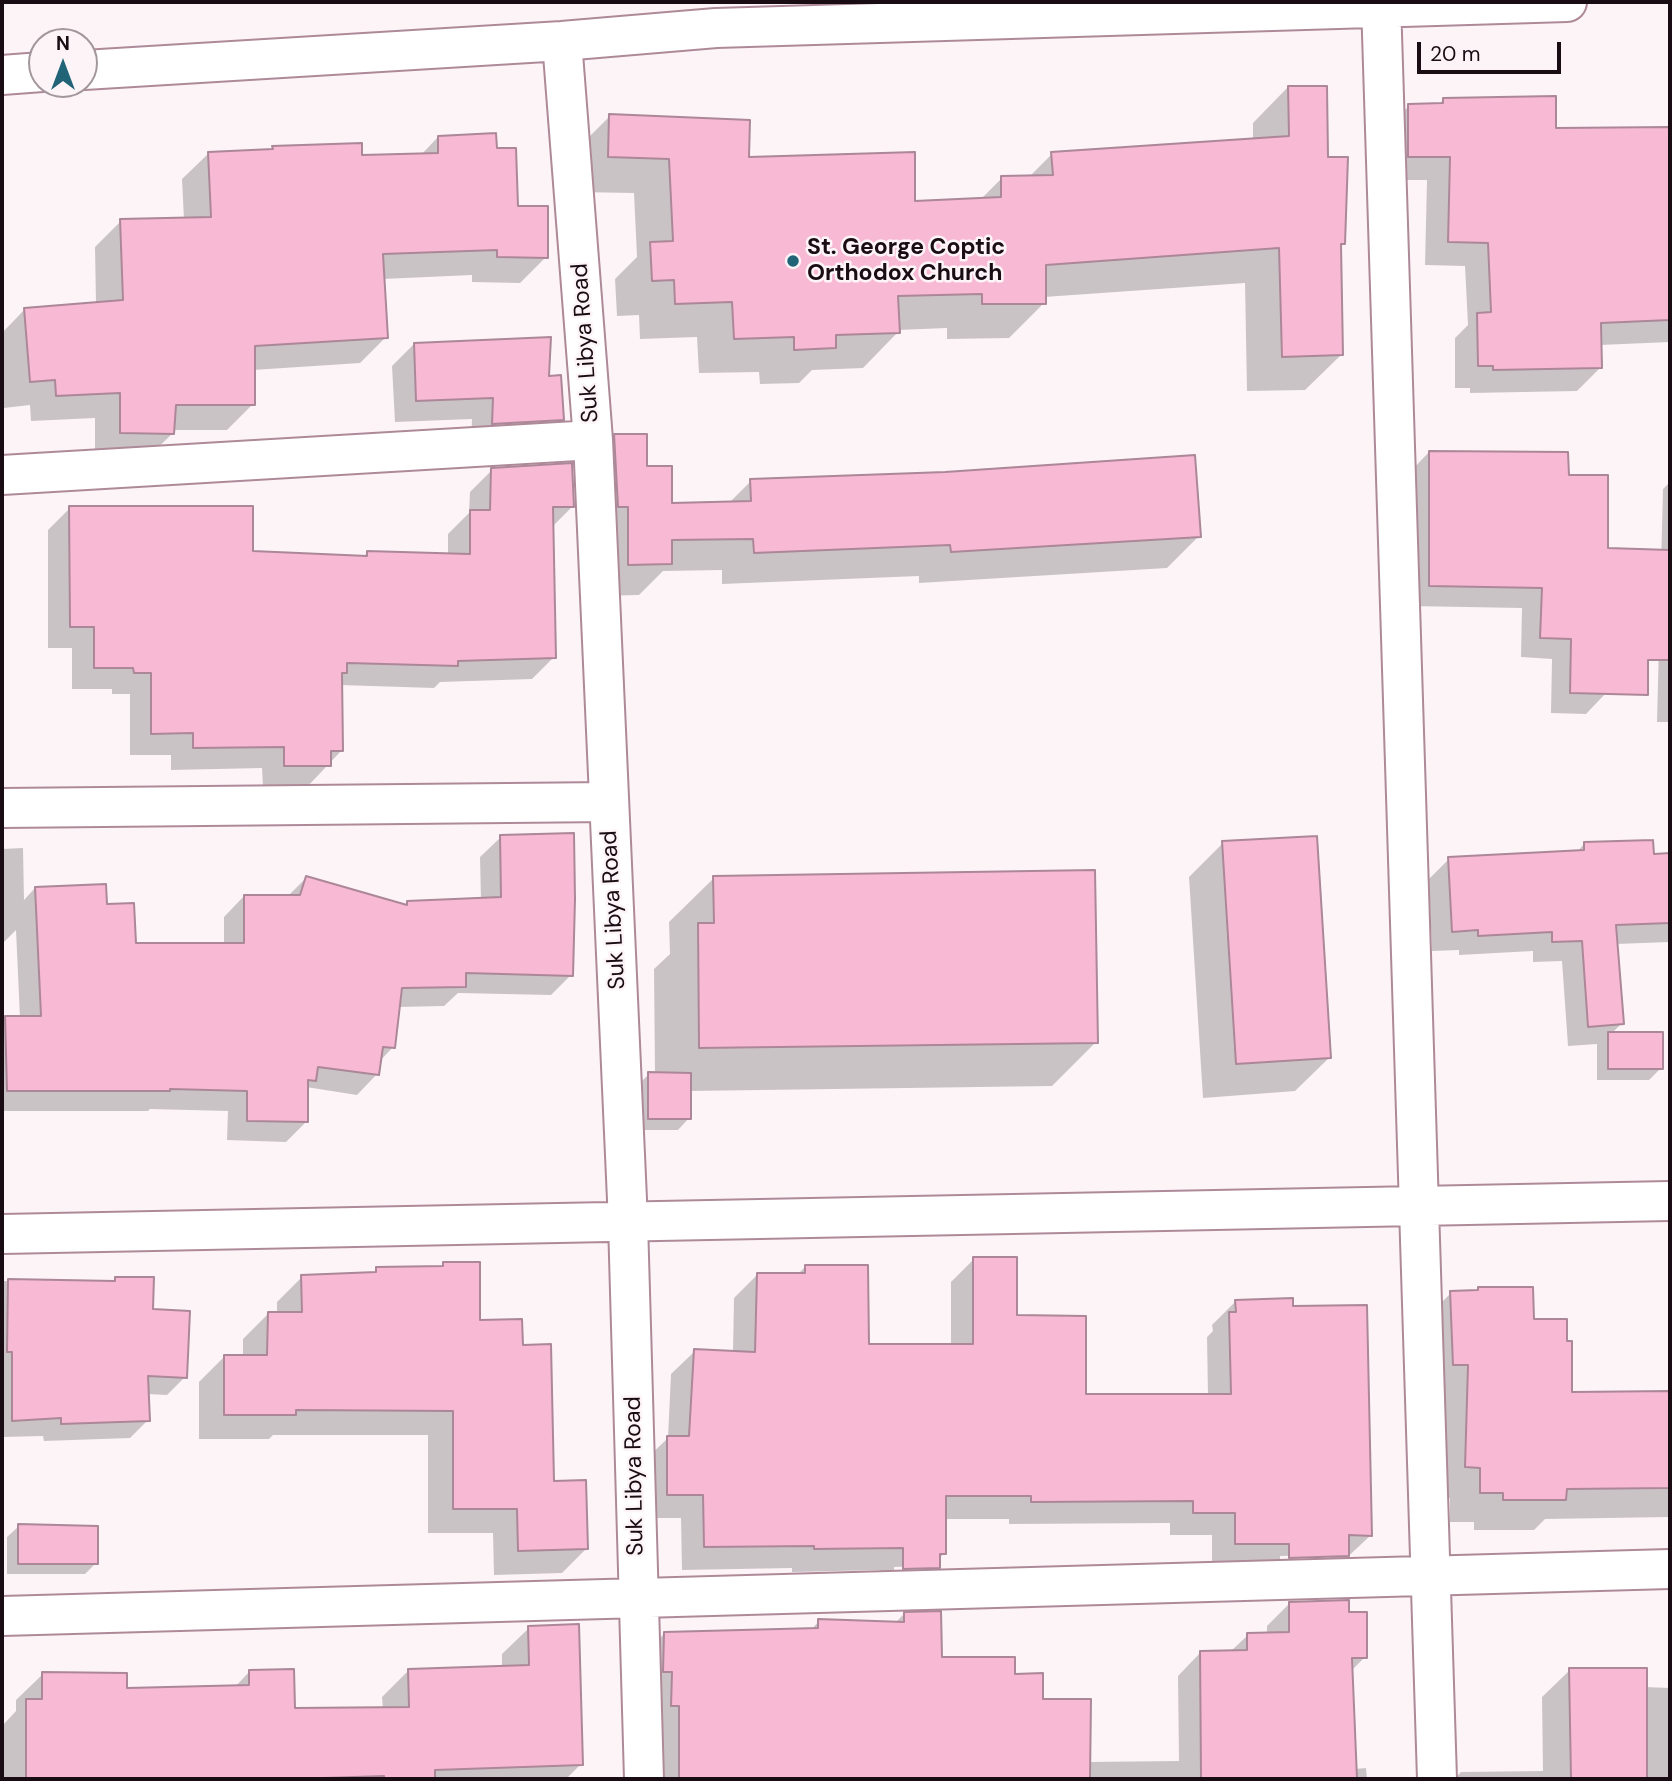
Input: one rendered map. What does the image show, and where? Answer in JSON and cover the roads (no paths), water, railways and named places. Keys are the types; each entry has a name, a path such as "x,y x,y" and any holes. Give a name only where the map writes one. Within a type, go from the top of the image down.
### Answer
{"street":[{"path":"1381,2 1437,1779"},
{"path":"98,69 562,41 717,15 1567,2"},
{"name":"Suk Libya Road","path":"562,41 593,440 628,1222 644,1779"},
{"path":"2,75 28,73"},
{"path":"2,475 593,440"},
{"path":"2,808 609,802"},
{"path":"2,1234 1670,1201"},
{"path":"2,1616 1670,1569"}],"place":[{"name":"St. George Coptic Orthodox Church","path":"793,261"}]}
